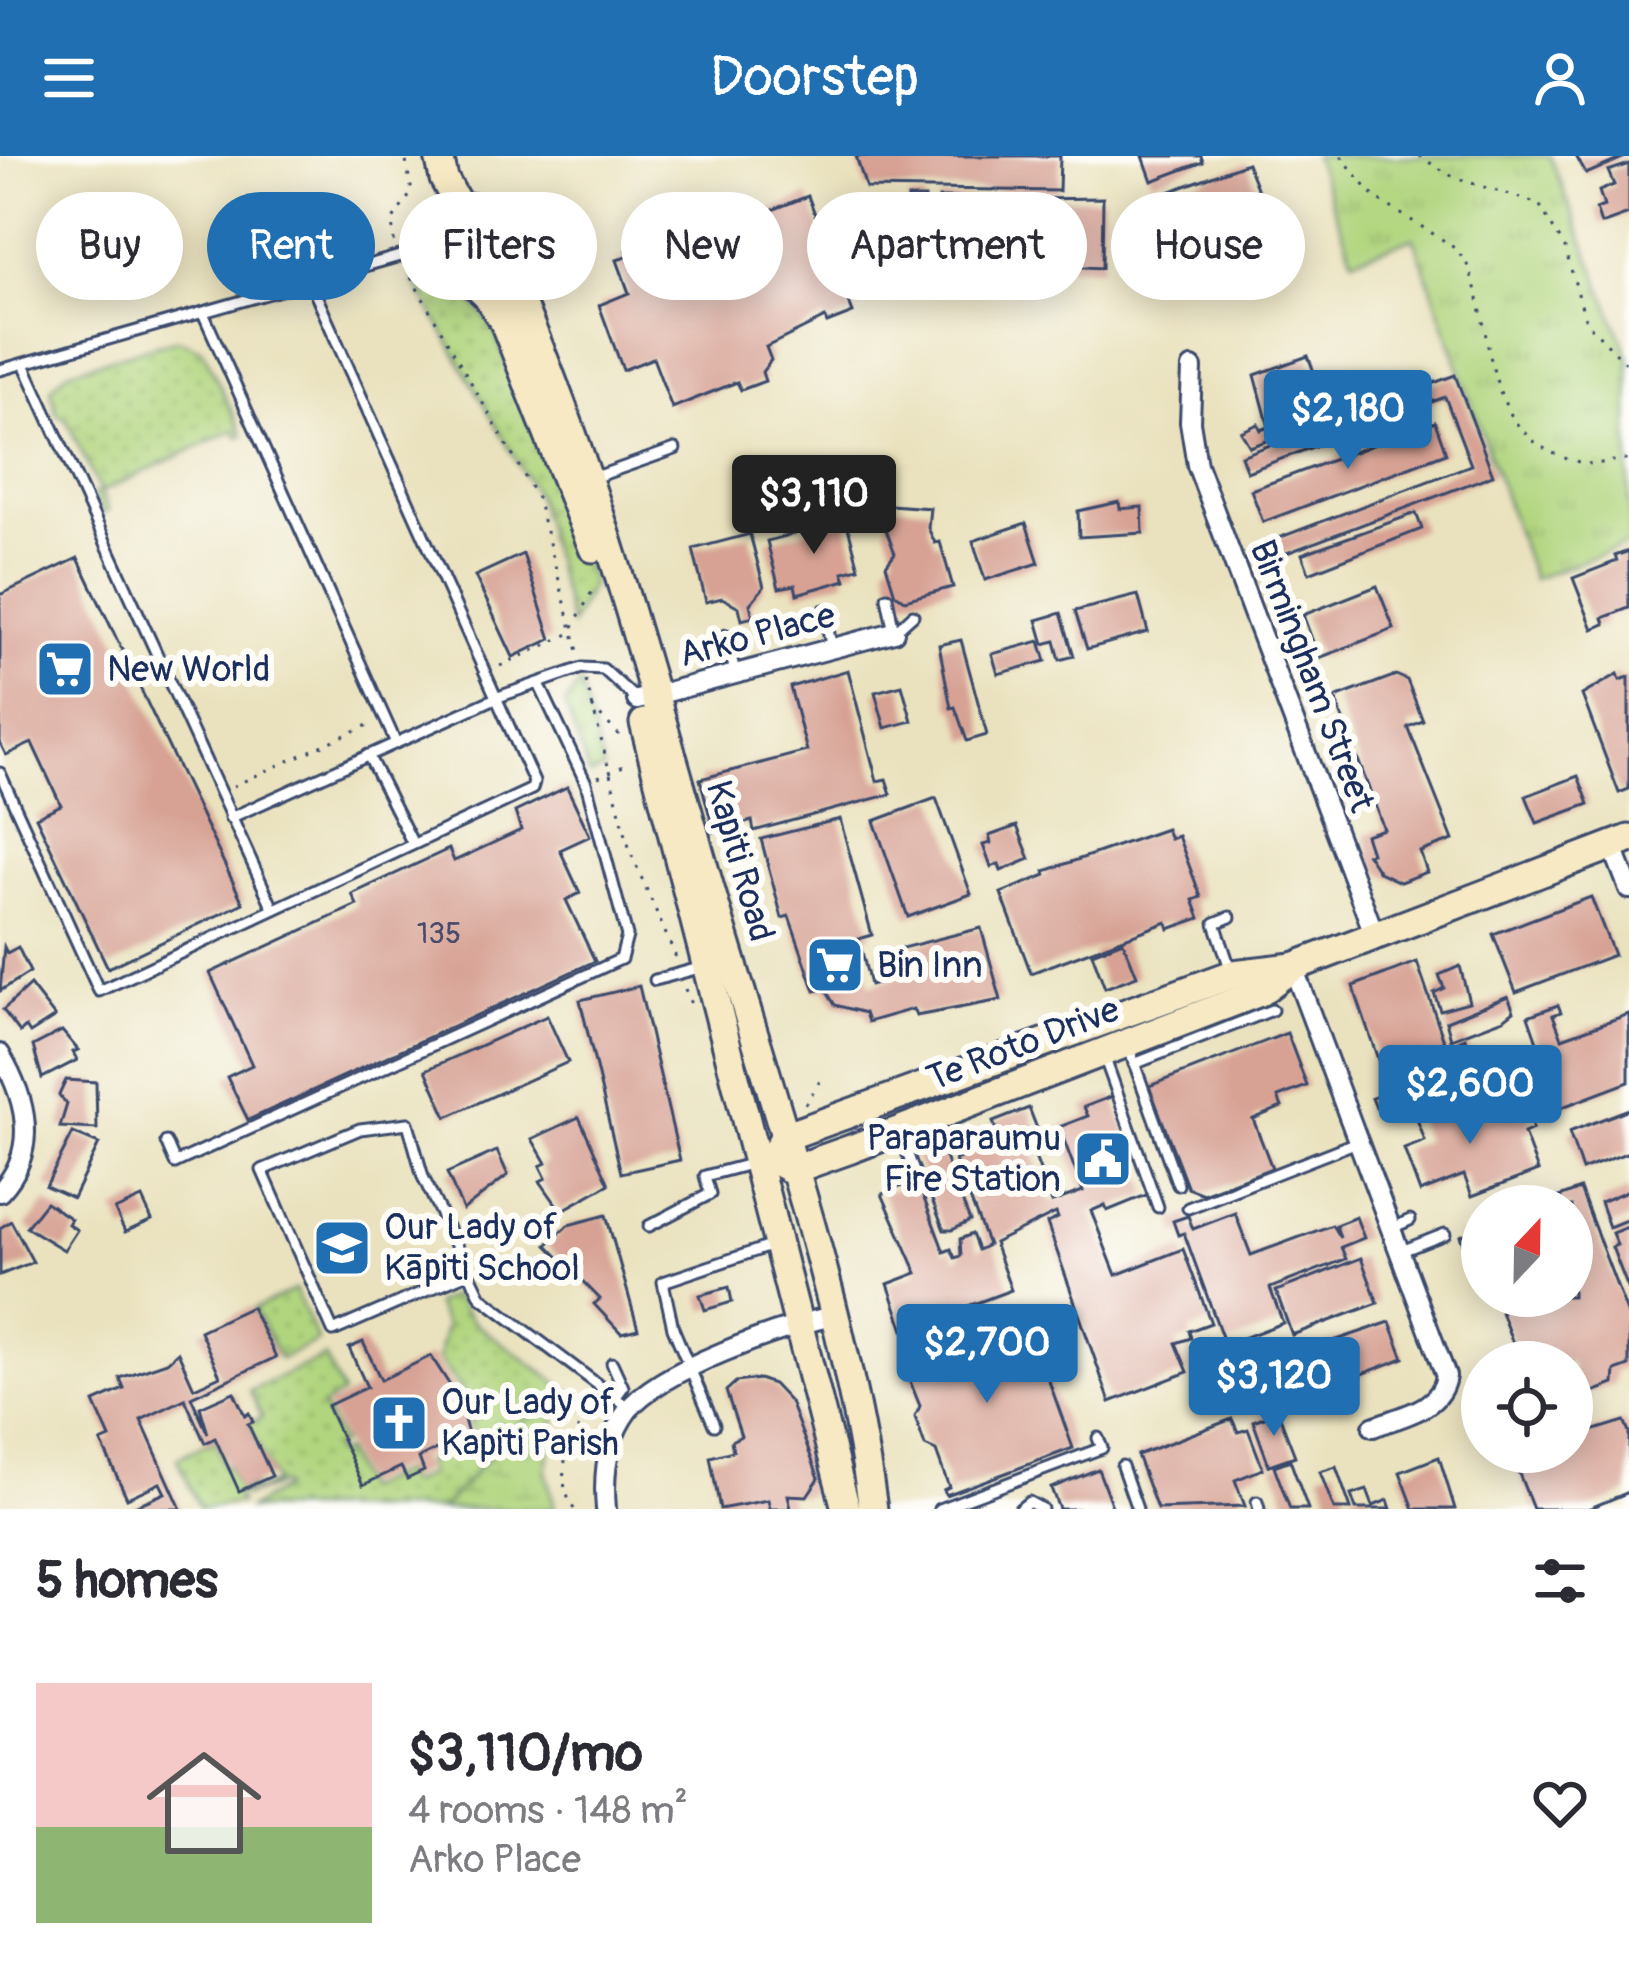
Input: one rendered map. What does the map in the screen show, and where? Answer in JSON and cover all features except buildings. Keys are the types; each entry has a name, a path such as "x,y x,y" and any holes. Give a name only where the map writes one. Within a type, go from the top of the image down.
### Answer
{"main road":[{"path":"439,156 451,192"},
{"name":"Kapiti Road","path":"490,300 504,322 583,518 645,698 692,970 742,1118 776,1157 768,1212 846,1509"},
{"name":"Kapiti Road","path":"520,300 590,479 645,698 776,1157 832,1316 862,1424 873,1509"},
{"path":"583,518 590,479"},
{"name":"Te Roto Drive","path":"776,1157 867,1108 1233,974 1294,967 1620,842"},
{"name":"Te Roto Drive","path":"776,1157 850,1149 1069,1065 1121,1053 1260,992 1294,967"},
{"path":"1058,1038 1069,1065"},
{"path":"850,1149 858,1118 867,1108"}],"street":[{"name":"Birmingham Street","path":"1192,368 1190,422 1197,465 1376,936"},
{"name":"Arko Place","path":"645,698 894,632"},
{"path":"1620,842 1629,889"},
{"path":"1294,967 1446,1382 1427,1406 1373,1427"},
{"path":"0,1054 22,1091 26,1113 20,1164 0,1192"},
{"path":"606,1509 616,1399 798,1324 832,1316"}],"lane":[{"path":"0,370 256,300"},
{"path":"0,773 99,991 272,906 532,789 534,782 498,697 318,300"},
{"path":"204,315 396,743"},
{"path":"25,366 272,906"},
{"path":"590,479 675,449"},
{"path":"887,597 894,632"},
{"path":"824,610 832,649"},
{"path":"894,632 913,615"},
{"path":"726,635 736,676"},
{"path":"230,818 539,683 595,667 645,698"},
{"path":"166,1142 175,1162 621,959 627,936 586,783 539,683"},
{"path":"368,755 413,844"},
{"path":"1230,917 1215,923 1233,974"},
{"path":"656,980 692,970"},
{"path":"1121,1053 1272,1010"},
{"path":"1121,1053 1178,1185"},
{"path":"1121,1053 1158,1207"},
{"path":"467,1273 333,1331 262,1170 360,1129 408,1123 423,1177 467,1273 496,1311 616,1399 623,1387 612,1364"},
{"path":"899,1130 914,1172"},
{"path":"1188,1208 1358,1142"},
{"path":"649,1226 710,1194 705,1176 776,1157"},
{"path":"1390,1229 1410,1220"},
{"path":"1399,1252 1445,1234"},
{"path":"714,1425 673,1328 663,1282 776,1244"},
{"path":"939,1509 1102,1448 1098,1438"},
{"path":"1122,1466 1137,1509"},
{"path":"1019,1509 1029,1502 1042,1509"}],"path":[{"path":"394,242 392,221 412,192 405,156"},
{"path":"1341,156 1374,197 1451,244 1465,260 1494,384 1521,425 1571,459 1589,464 1629,460"},
{"path":"1419,156 1455,178 1539,204 1565,248 1586,322 1629,366"},
{"path":"422,300 537,498 580,660"},
{"path":"487,672 572,630 595,586"},
{"path":"586,681 634,862 692,970 699,1022"},
{"path":"592,706 624,741"},
{"path":"218,793 384,717"},
{"path":"592,781 640,758"},
{"path":"801,1111 824,1075"},
{"path":"574,1509 563,1483 575,1432 616,1399"}],"green space":[{"path":"1314,156 1550,156 1629,357 1629,544 1533,579 1414,238 1353,259"},
{"path":"425,300 470,300 495,334 592,583 571,625 537,497"},
{"path":"178,339 203,350 243,435 238,437 234,430 101,492 108,511 102,514 94,495 100,491 66,419 57,415 51,389 68,371"},
{"path":"580,683 604,769 590,776 565,705"},
{"path":"295,1290 318,1341 280,1359 254,1309"},
{"path":"453,1295 473,1322 588,1405 525,1419 442,1509 249,1509 283,1488 280,1484 242,1497 275,1482 248,1424 262,1417 250,1391 325,1357 342,1394 322,1406 341,1443 332,1449 335,1455 344,1451 362,1490 401,1472 408,1484 429,1474 425,1462 474,1438 461,1390 438,1359 445,1326 435,1304"},
{"path":"557,1411 546,1471 555,1509 441,1509 525,1419"},
{"path":"215,1440 223,1467 227,1466 239,1490 255,1487 237,1495 239,1503 200,1509 177,1458"}],"place":[{"name":"New World","path":"65,669"},
{"name":"Bin Inn","path":"835,965"},
{"name":"Paraparaumu Fire Station","path":"1103,1159"},
{"name":"Our Lady of Kāpiti School","path":"342,1248"},
{"name":"Our Lady of Kapiti Parish","path":"399,1423"}]}
